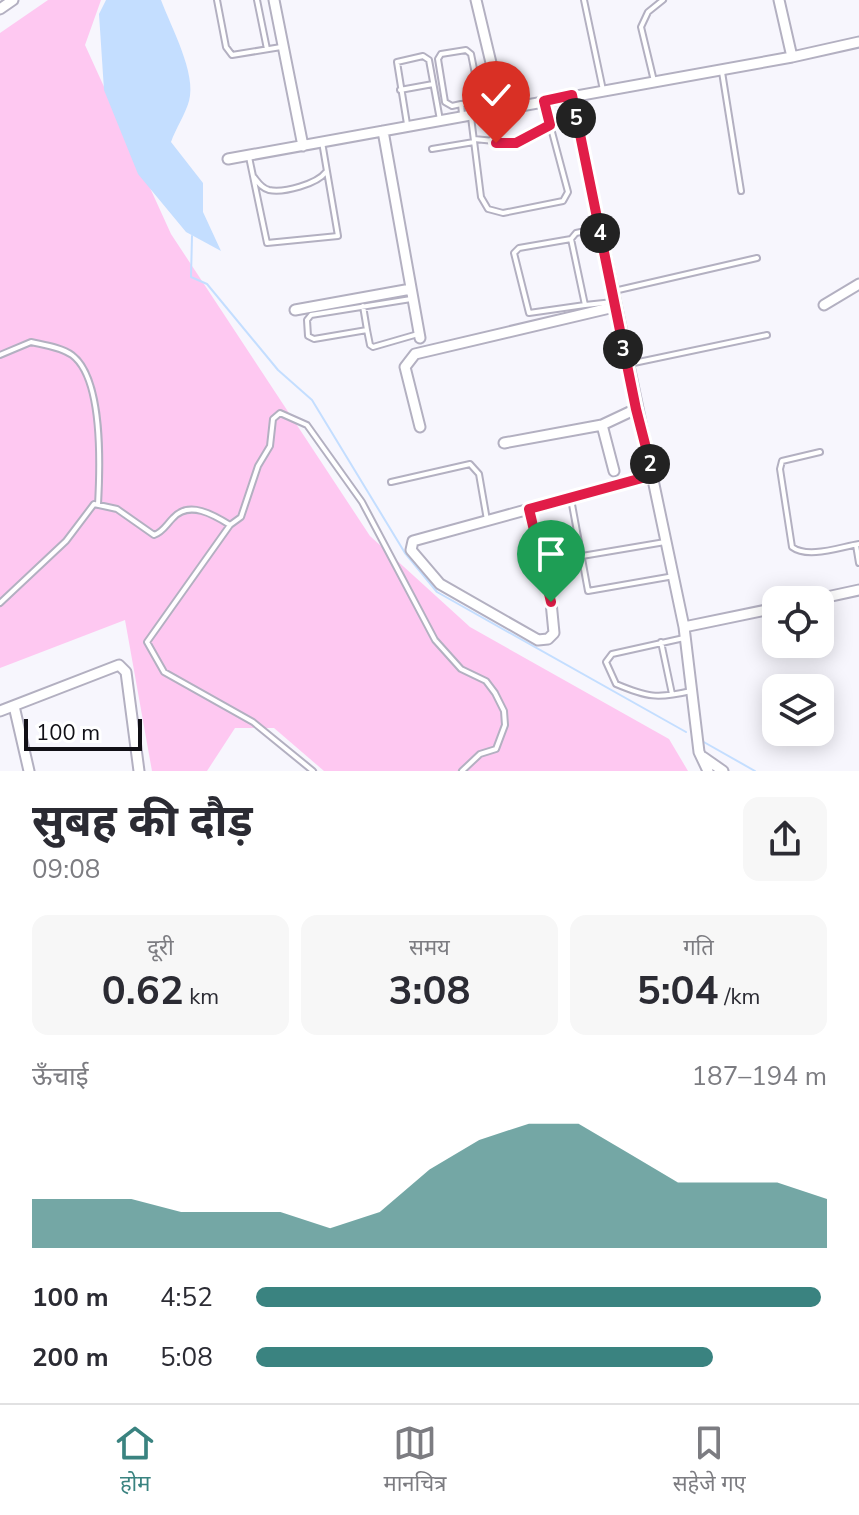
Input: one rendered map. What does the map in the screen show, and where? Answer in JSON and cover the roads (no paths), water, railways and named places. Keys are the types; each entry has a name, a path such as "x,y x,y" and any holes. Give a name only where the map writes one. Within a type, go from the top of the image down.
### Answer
{"street":[{"path":"0,9 13,0"},
{"path":"274,0 303,146"},
{"path":"476,0 502,109"},
{"path":"779,0 792,57"},
{"path":"228,159 792,57 859,42"},
{"path":"572,95 626,364 675,575 699,752 708,771"},
{"path":"383,131 420,336"},
{"path":"824,305 859,284"},
{"path":"295,310 412,294"},
{"path":"420,427 405,367 415,354 614,304"},
{"path":"504,443 602,425 636,409"},
{"path":"602,425 614,471"},
{"path":"529,509 551,602 554,633 548,639 538,640 440,584 411,550 413,541 488,522 529,509 653,475"},
{"path":"834,595 859,590"},
{"path":"685,632 762,612"},
{"path":"0,711 119,665 126,672 139,771"},
{"path":"14,706 29,771"},
{"path":"699,752 723,771"}],"lane":[{"path":"217,0 228,52 232,55 283,46"},
{"path":"257,0 267,49"},
{"path":"584,0 603,90"},
{"path":"654,81 641,27 648,12 663,0"},
{"path":"466,50 471,54 479,94 473,103 461,104 452,106 445,102 438,57 466,50"},
{"path":"407,127 397,62 411,58 427,58 440,121"},
{"path":"721,70 741,191"},
{"path":"400,90 433,84"},
{"path":"461,104 474,141 481,197 488,209 503,213 563,201 568,192 544,101"},
{"path":"432,149 474,141 516,143 550,125"},
{"path":"249,155 267,243 282,244 338,236 322,142"},
{"path":"252,175 261,186 273,190 316,182 327,171"},
{"path":"599,228 576,233 571,239 515,250 526,310 533,314 585,305 614,304"},
{"path":"571,239 585,305"},
{"path":"611,291 757,258"},
{"path":"367,330 314,339 308,336 307,320 311,315 412,294"},
{"path":"363,306 370,345 373,347 420,336"},
{"path":"626,364 767,335"},
{"path":"0,355 31,342 72,355 87,373 99,446 98,505"},
{"path":"313,771 253,722 164,672 147,642 230,525 241,517 258,466 270,446 273,419 280,413 307,425 362,502 435,640 461,669 486,681 504,711 505,725 496,749 480,754 462,771"},
{"path":"820,452 782,461 780,469 792,547 798,551 813,551 858,544 859,563"},
{"path":"391,482 470,464 479,474 488,522"},
{"path":"571,499 591,593 675,575"},
{"path":"0,603 66,541 83,514 94,504 117,509 154,535 161,533 176,514 192,509 209,512 230,525"},
{"path":"582,556 667,541"},
{"path":"685,632 661,642 612,654 606,662 616,684 653,698 693,690"},
{"path":"661,642 673,695"}],"water":[{"path":"106,0 161,0 186,64 191,90 171,142 203,183 203,212 221,251 186,232 138,174 104,90 99,14"}],"waterway":[{"path":"192,236 191,277 207,284 278,370 312,400 405,553 437,592 686,732"},
{"path":"702,741 755,771"}]}
